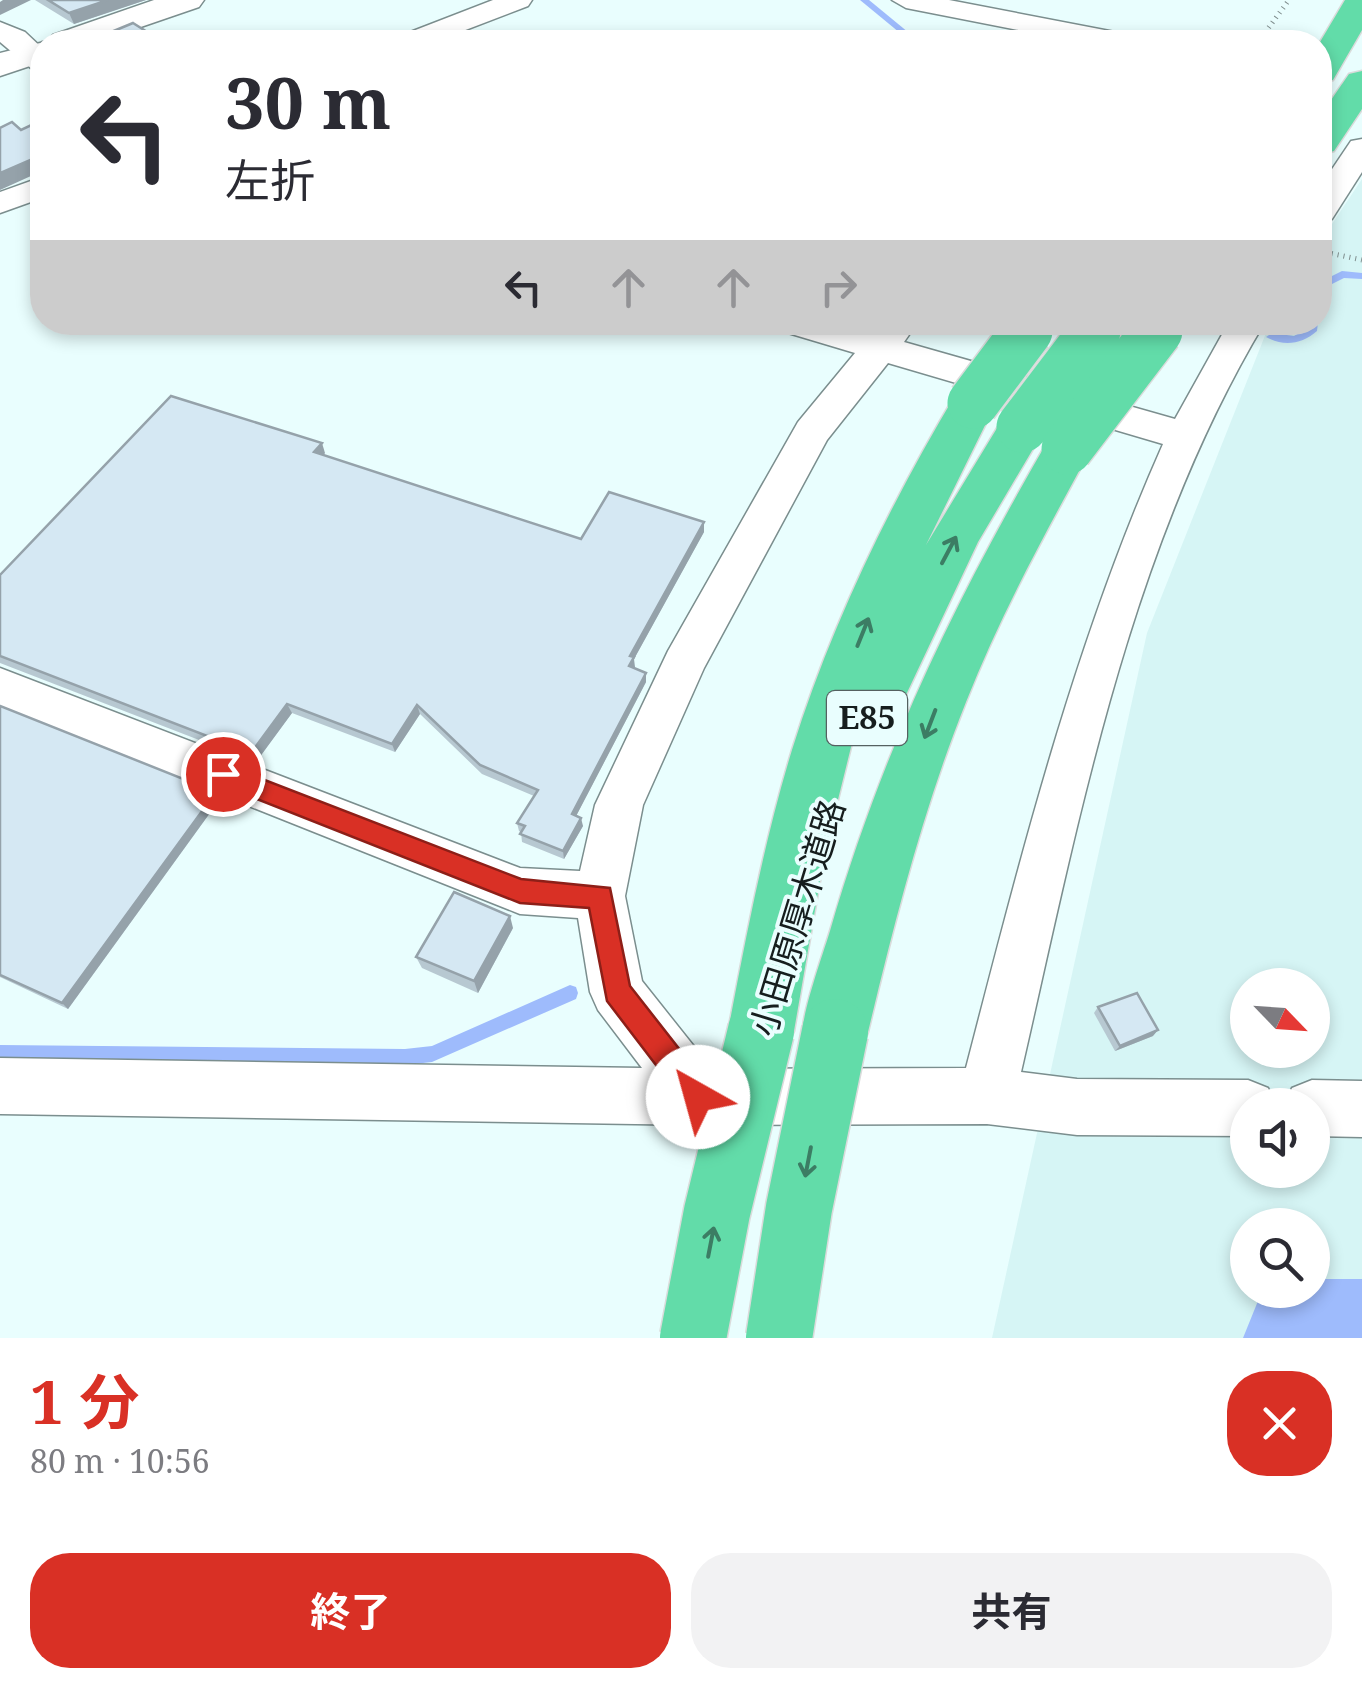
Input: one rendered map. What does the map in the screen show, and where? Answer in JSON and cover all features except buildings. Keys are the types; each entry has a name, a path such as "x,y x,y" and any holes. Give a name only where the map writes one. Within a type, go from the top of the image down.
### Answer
{"highway":[{"path":"1308,30 1324,0"},
{"path":"1332,51 1362,0"},
{"path":"1332,126 1362,82"},
{"path":"1021,427 1032,335"},
{"name":"小田原厚木道路","path":"694,1338 717,1212 800,890 884,675 955,538 1021,427 1092,335"},
{"name":"小田原厚木道路","path":"778,1338 834,1032 863,920 898,810 940,699 1003,563 1021,427 1146,335"}],"main road":[{"path":"105,30 187,0"}],"street":[{"path":"441,30 518,0"},
{"path":"906,0 1059,30"},
{"path":"0,31 30,51"},
{"path":"1332,194 1362,148"},
{"path":"0,204 30,192"},
{"path":"698,1097 617,992 600,896 619,805 684,664 812,432 890,335 1184,436"},
{"path":"987,1096 1068,765 1114,613 1184,436 1240,335"},
{"path":"0,686 520,891 600,896"},
{"path":"0,1086 698,1097 987,1096 1077,1107 1230,1108"},
{"path":"1330,1108 1362,1108"}],"path":[{"path":"1267,30 1289,0"},
{"path":"1332,254 1362,260"}],"shaded area":[{"path":"1362,179 1362,1338 992,1338 1147,633 1265,335 1332,335 1332,224"}],"waterway":[{"path":"864,0 901,30"},
{"path":"1332,280 1342,274 1362,276"},
{"path":"1272,337 1296,340 1304,335"},
{"path":"0,1053 405,1057 432,1054 570,993"},
{"path":"1302,1338 1362,1338"}],"route":[{"path":"223,774 520,891 600,896 617,992 698,1097"}]}
